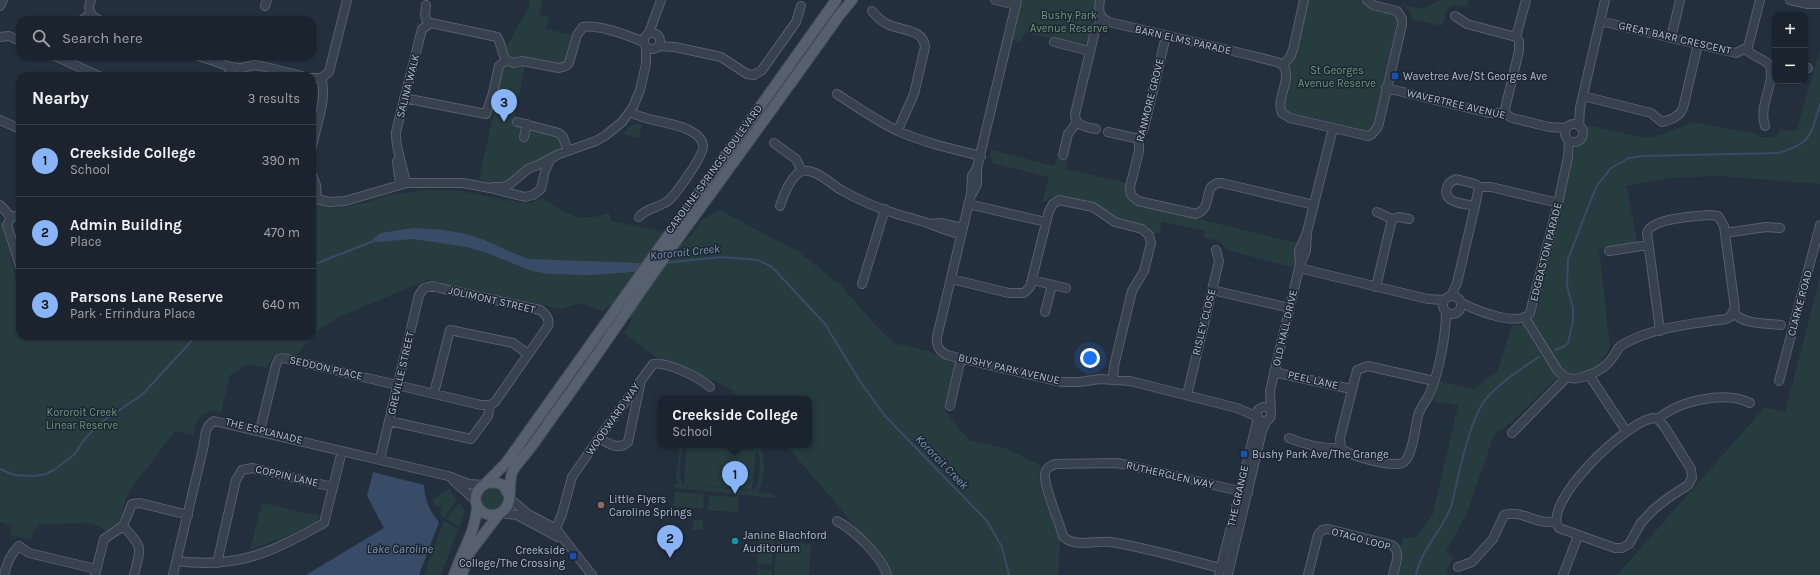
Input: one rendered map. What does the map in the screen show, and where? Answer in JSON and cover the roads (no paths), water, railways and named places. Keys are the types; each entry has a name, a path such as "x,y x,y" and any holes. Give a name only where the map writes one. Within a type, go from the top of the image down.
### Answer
{"main road":[{"name":"CAROLINE SPRINGS BOULEVARD","path":"484,484 506,463 626,297 706,180 836,0"},
{"name":"CAROLINE SPRINGS BOULEVARD","path":"509,496 512,472 568,396 677,240 838,17 852,0"},
{"path":"454,575 474,529 476,520 477,492 484,484 492,482 503,485 509,496 507,507 500,513 470,552 462,575"},
{"path":"476,502 483,512 494,515 500,513"}],"street":[{"path":"0,6 3,0"},
{"path":"91,0 89,6 91,14 94,16"},
{"path":"316,78 321,78 329,72 347,0"},
{"path":"646,64 646,39 662,0"},
{"path":"995,0 1017,2"},
{"path":"1096,129 1083,126 1077,122 1075,114 1095,31 1102,18 1098,9 1100,0"},
{"path":"1304,0 1293,50 1284,65 1286,69 1286,77 1280,106 1282,113 1290,118 1363,136 1372,134 1378,127 1402,25 1402,19 1394,10 1372,5 1367,0"},
{"path":"1516,37 1526,0"},
{"name":"EDGBASTON PARADE","path":"1525,318 1530,313 1532,307 1558,203 1568,157 1571,133 1580,108 1605,0"},
{"path":"1671,38 1680,0"},
{"name":"GREAT BARR CRESCENT","path":"1600,21 1732,52 1742,51 1746,49 1749,43 1760,0"},
{"path":"1790,0 1808,4 1820,4"},
{"name":"BUSHY PARK AVENUE","path":"1017,2 981,156 977,168 972,176 971,194 937,337 937,345 943,353 1061,382 1114,379 1130,381 1259,413"},
{"path":"426,5 424,15 428,25 431,23 497,37 502,44 502,53 506,60 514,63 522,61 554,68 562,68 569,63 576,34 583,27 592,27 646,39 654,33 658,42 721,58 747,74 754,75 762,70 796,22 801,6"},
{"path":"490,188 503,187 510,184 528,169 568,151 596,141 622,122 630,112 638,95 646,64 658,42 659,9"},
{"path":"872,11 885,23 918,34 924,41 925,47 914,94 898,130"},
{"path":"1455,16 1467,24 1516,37 1519,41 1519,51 1504,114"},
{"name":"BARN ELMS PARADE","path":"1102,18 1109,22 1277,62 1284,65"},
{"name":"SALINA WALK","path":"403,184 397,163 398,150 395,142 396,132 422,29 428,25"},
{"path":"0,37 9,36 16,39"},
{"name":"RANMORE GROVE","path":"1166,36 1144,128 1139,139 1139,151 1130,195 1138,201 1196,214 1203,211 1210,187 1217,183 1222,183 1314,204"},
{"path":"646,39 650,49 658,42"},
{"path":"1054,42 1090,51"},
{"path":"1582,96 1651,112 1662,122 1674,118 1680,114 1683,108 1698,44"},
{"path":"1746,49 1751,55 1772,64"},
{"path":"64,60 90,72"},
{"path":"211,60 231,67 241,68 255,65 286,72"},
{"path":"404,98 486,114 493,93 498,66 506,60"},
{"path":"229,72 231,67"},
{"path":"1764,126 1762,114 1772,70"},
{"path":"316,128 324,93 321,78"},
{"name":"WAVERTREE AVENUE","path":"1386,88 1490,113 1504,114 1512,118 1571,133"},
{"path":"837,94 872,117 898,130 936,145 981,156"},
{"path":"630,112 644,119 690,130 702,140 704,147 699,159 671,198 663,204 644,212 638,217"},
{"path":"0,120 16,127"},
{"path":"517,122 559,133 563,137 568,151"},
{"path":"1063,155 1068,134 1077,122"},
{"path":"524,137 527,124"},
{"name":"OLD HALL DRIVE","path":"1259,413 1270,391 1300,266 1299,251 1308,232 1333,128"},
{"path":"1108,132 1139,139"},
{"path":"774,142 796,159 802,171"},
{"path":"316,198 330,202 345,202 403,184 449,182 490,188 525,197 537,193 543,184 550,160"},
{"path":"536,166 546,170"},
{"path":"780,206 787,189 795,176 802,171 814,173 842,191 885,209 930,224 940,223 962,231"},
{"path":"1475,206 1452,201 1447,196 1448,184 1456,180 1475,184 1479,187 1491,187 1558,203"},
{"path":"510,184 510,190 513,194"},
{"path":"1434,381 1366,366 1358,370 1340,438 1341,448 1344,452 1395,465 1404,462 1409,455 1418,415 1422,405 1430,394 1434,381 1479,187"},
{"path":"951,279 1019,294 1027,290 1032,280 1049,211 1053,204 1063,200 1093,207 1115,222 1142,229 1150,238 1151,243 1144,271 1132,291 1114,366 1114,379"},
{"path":"968,204 1046,222"},
{"path":"0,205 11,217"},
{"path":"862,284 885,209"},
{"path":"1377,212 1392,219 1399,217 1409,218"},
{"path":"1300,266 1376,287 1511,319 1525,318 1558,371 1566,378 1574,379 1589,375 1600,369 1609,362 1621,346 1660,331 1689,324 1726,320 1734,313 1735,308 1725,233 1721,219 1715,215 1664,221 1654,224 1648,230 1648,245 1660,331"},
{"path":"16,216 11,217 7,222 7,230 16,255"},
{"path":"1376,287 1392,219"},
{"name":"CLARKE ROAD","path":"1779,381 1820,225"},
{"path":"1725,233 1766,227 1780,228"},
{"path":"1609,251 1648,245"},
{"name":"RISLEY CLOSE","path":"1187,395 1219,261 1216,250"},
{"path":"1032,280 1066,288"},
{"path":"1045,312 1052,285"},
{"name":"JOLIMONT STREET","path":"424,288 432,286 540,310 546,315 549,321 548,326 528,354"},
{"name":"GREVILLE STREET","path":"380,459 419,295 424,288"},
{"path":"1212,290 1290,308"},
{"path":"1734,313 1739,318 1746,321 1781,325"},
{"path":"398,385 434,394 486,406 494,402 528,354 513,343 450,330 434,394"},
{"name":"SEDDON PLACE","path":"260,430 276,365 280,359 288,358 398,385"},
{"path":"950,406 961,358"},
{"name":"WOODWARD WAY","path":"555,532 572,477 653,364 657,363 700,378 710,388"},
{"name":"PEEL LANE","path":"1274,372 1352,389"},
{"path":"1589,375 1626,431"},
{"path":"1512,433 1566,378"},
{"path":"599,438 610,444 619,446 628,442 641,379"},
{"name":"OLD HALL DRIVE","path":"1268,420 1272,415 1270,391"},
{"path":"1658,419 1691,469 1692,474 1690,482 1653,510 1625,546 1615,548 1559,528 1556,521 1558,512 1565,498 1583,471 1600,453 1626,431 1649,419 1658,419 1666,412 1676,407 1710,399 1735,398 1750,403"},
{"path":"389,421 471,439 488,416 490,405"},
{"path":"1268,420 1263,421 1259,413 1268,407 1271,410"},
{"name":"THE GRANGE","path":"1229,572 1248,493 1259,413"},
{"name":"THE GRANGE","path":"1220,571 1239,491 1257,436 1268,420"},
{"name":"THE ESPLANADE","path":"173,575 188,515 205,434 208,425 214,421 260,430 380,459 448,476 469,484 484,484"},
{"path":"1289,438 1302,443 1325,448 1341,448"},
{"path":"177,561 218,562 241,560 280,547 324,523 342,451"},
{"name":"RUTHERGLEN WAY","path":"1229,572 1220,571 1111,542 1068,541 1064,536 1046,482 1045,473 1049,466 1055,464 1116,463 1248,493"},
{"name":"COPPIN LANE","path":"218,562 236,480 242,470 252,468 333,487"},
{"name":"THE ESPLANADE","path":"448,476 460,485 476,502"},
{"path":"509,496 528,514 566,541 592,575"},
{"path":"4,575 8,560 19,546 29,553 96,572 104,539 123,526 130,506 136,503 188,515"},
{"path":"500,513 517,515 555,532"},
{"path":"1458,567 1467,566 1472,562 1493,539 1504,515 1513,513 1542,522 1556,521"},
{"path":"837,521 852,531 882,563 887,575"},
{"path":"123,526 137,541 140,547 134,575"},
{"name":"OTAGO LOOP","path":"1308,575 1318,535 1322,530 1328,529 1390,544 1395,547 1398,554 1393,575"},
{"path":"1562,575 1578,536"}],"water":[{"path":"414,228 467,234 530,259 640,263 646,264 647,271 592,275 548,274 532,271 487,253 467,247 413,239 378,242 372,240 380,233"},
{"name":"Lake Caroline","path":"373,472 424,485 428,505 439,522 419,575 306,575 384,528 367,496"}],"waterway":[{"path":"1555,350 1568,343 1573,321 1573,308 1567,286 1568,259 1596,187 1611,168 1629,158 1642,156 1778,153 1789,150 1803,142 1808,137 1820,104"},
{"name":"Kororoit Creek","path":"316,263 374,241"},
{"name":"Kororoit Creek","path":"664,263 721,257 758,260 772,267 825,324 859,380 885,416 987,521 1002,547 1009,575"},
{"name":"Kororoit Creek","path":"0,469 14,475 34,476 46,474 54,470 75,454 83,441 100,423 142,395 192,340"},
{"path":"1416,575 1422,557 1451,507 1469,435 1480,408 1486,399 1498,387 1511,376 1539,357"}],"place":[{"name":"Wavetree Ave/St Georges Ave","path":"1395,76"},
{"name":"Parsons Lane Reserve","path":"504,122"},
{"name":"Bushy Park Ave/The Grange","path":"1244,454"},
{"name":"Creekside College","path":"735,494"},
{"name":"Little Flyers Caroline Springs","path":"601,505"},
{"name":"Janine Blachford Auditorium","path":"735,541"},
{"name":"Creekside College/The Crossing","path":"573,556"},
{"name":"Admin Building","path":"670,558"}],"park label":[{"name":"Bushy Park Avenue Reserve","path":"1069,21"},
{"name":"St Georges Avenue Reserve","path":"1337,76"},
{"name":"Kororoit Creek Linear Reserve","path":"82,418"}]}
